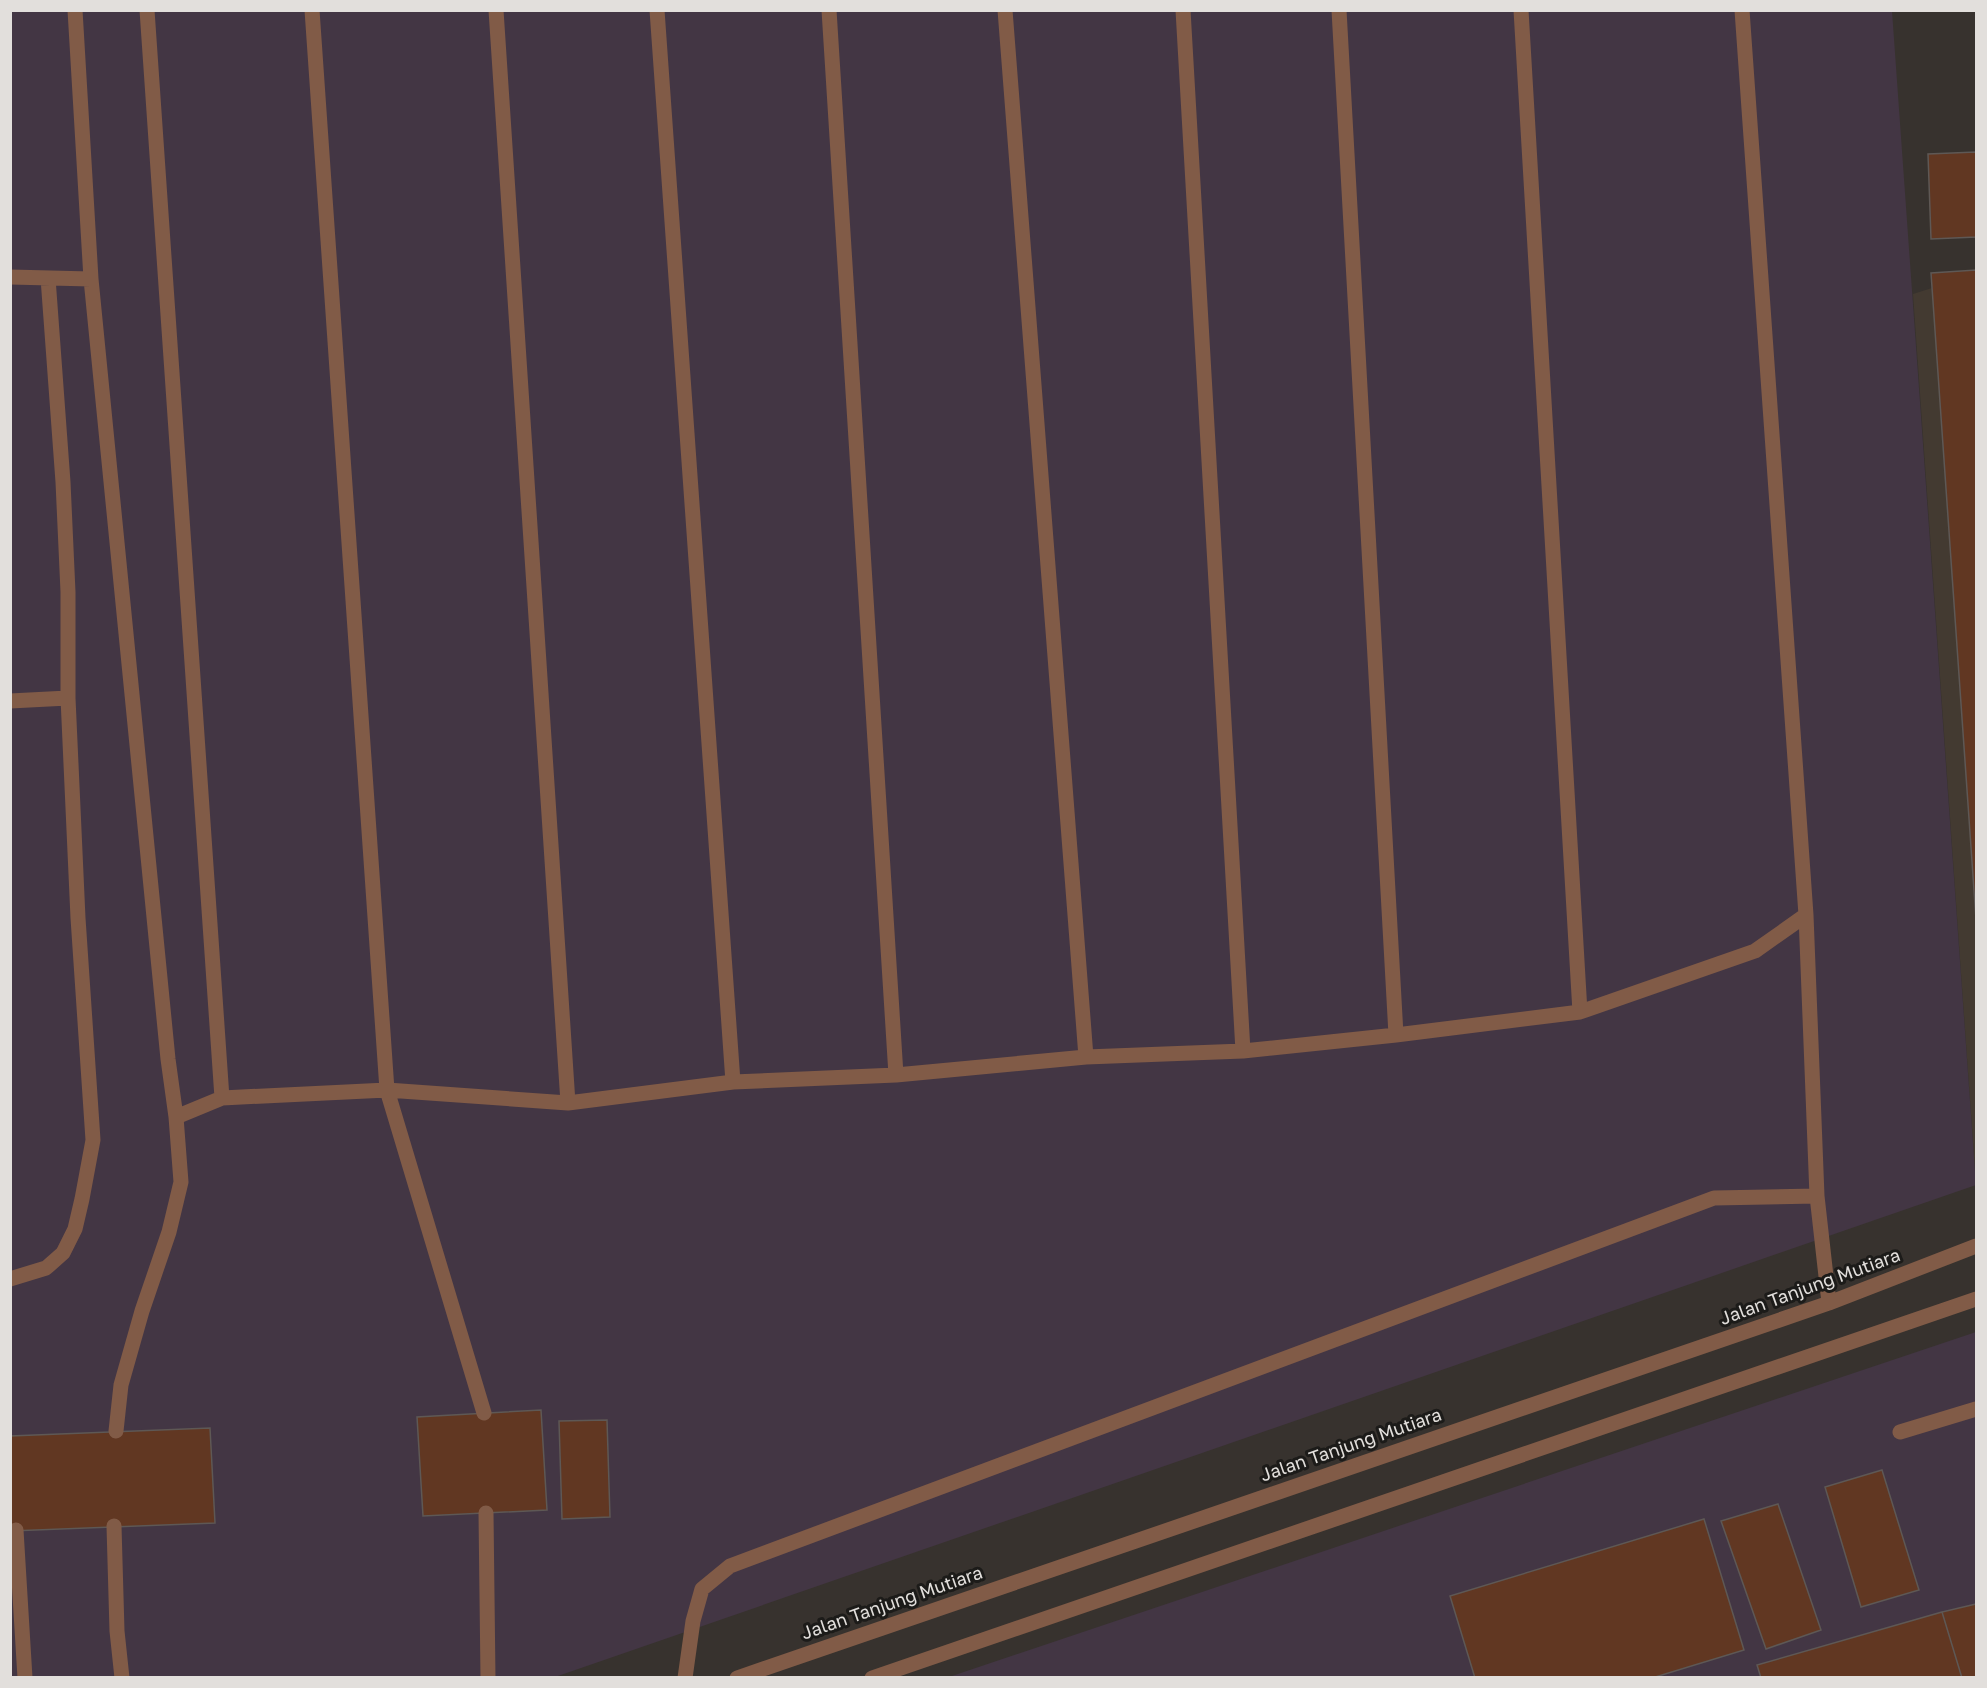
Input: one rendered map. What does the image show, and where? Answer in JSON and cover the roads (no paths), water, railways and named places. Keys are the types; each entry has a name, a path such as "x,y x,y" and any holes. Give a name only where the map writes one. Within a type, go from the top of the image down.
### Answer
{"lane":[{"path":"75,10 91,279 181,1182 170,1232 142,1311 121,1385 116,1431"},
{"path":"147,10 222,1098"},
{"path":"312,10 387,1090 484,1413"},
{"path":"496,10 568,1103"},
{"path":"657,10 733,1082"},
{"path":"828,10 896,1075"},
{"path":"1005,10 1086,1057"},
{"path":"1184,10 1243,1051"},
{"path":"1339,10 1396,1035"},
{"path":"1521,10 1580,1012"},
{"path":"1742,10 1806,915 1817,1196 1829,1303"},
{"path":"10,278 91,279"},
{"path":"10,1279 46,1268 63,1253 75,1229 93,1140 78,918 68,698 68,592 63,482 48,278"},
{"path":"10,701 68,698"},
{"path":"176,1118 222,1098 387,1090 568,1103 733,1082 896,1075 1086,1057 1243,1051 1396,1035 1580,1012 1755,951 1806,915"},
{"path":"685,1677 693,1621 702,1588 730,1566 1714,1198 1817,1196"},
{"name":"Jalan Tanjung Mutiara","path":"737,1677 1829,1303 1977,1246"},
{"path":"872,1677 1977,1299"},
{"path":"1900,1432 1977,1409"},
{"path":"486,1513 488,1677"},
{"path":"114,1526 117,1630 122,1677"},
{"path":"16,1530 20,1674"}]}
